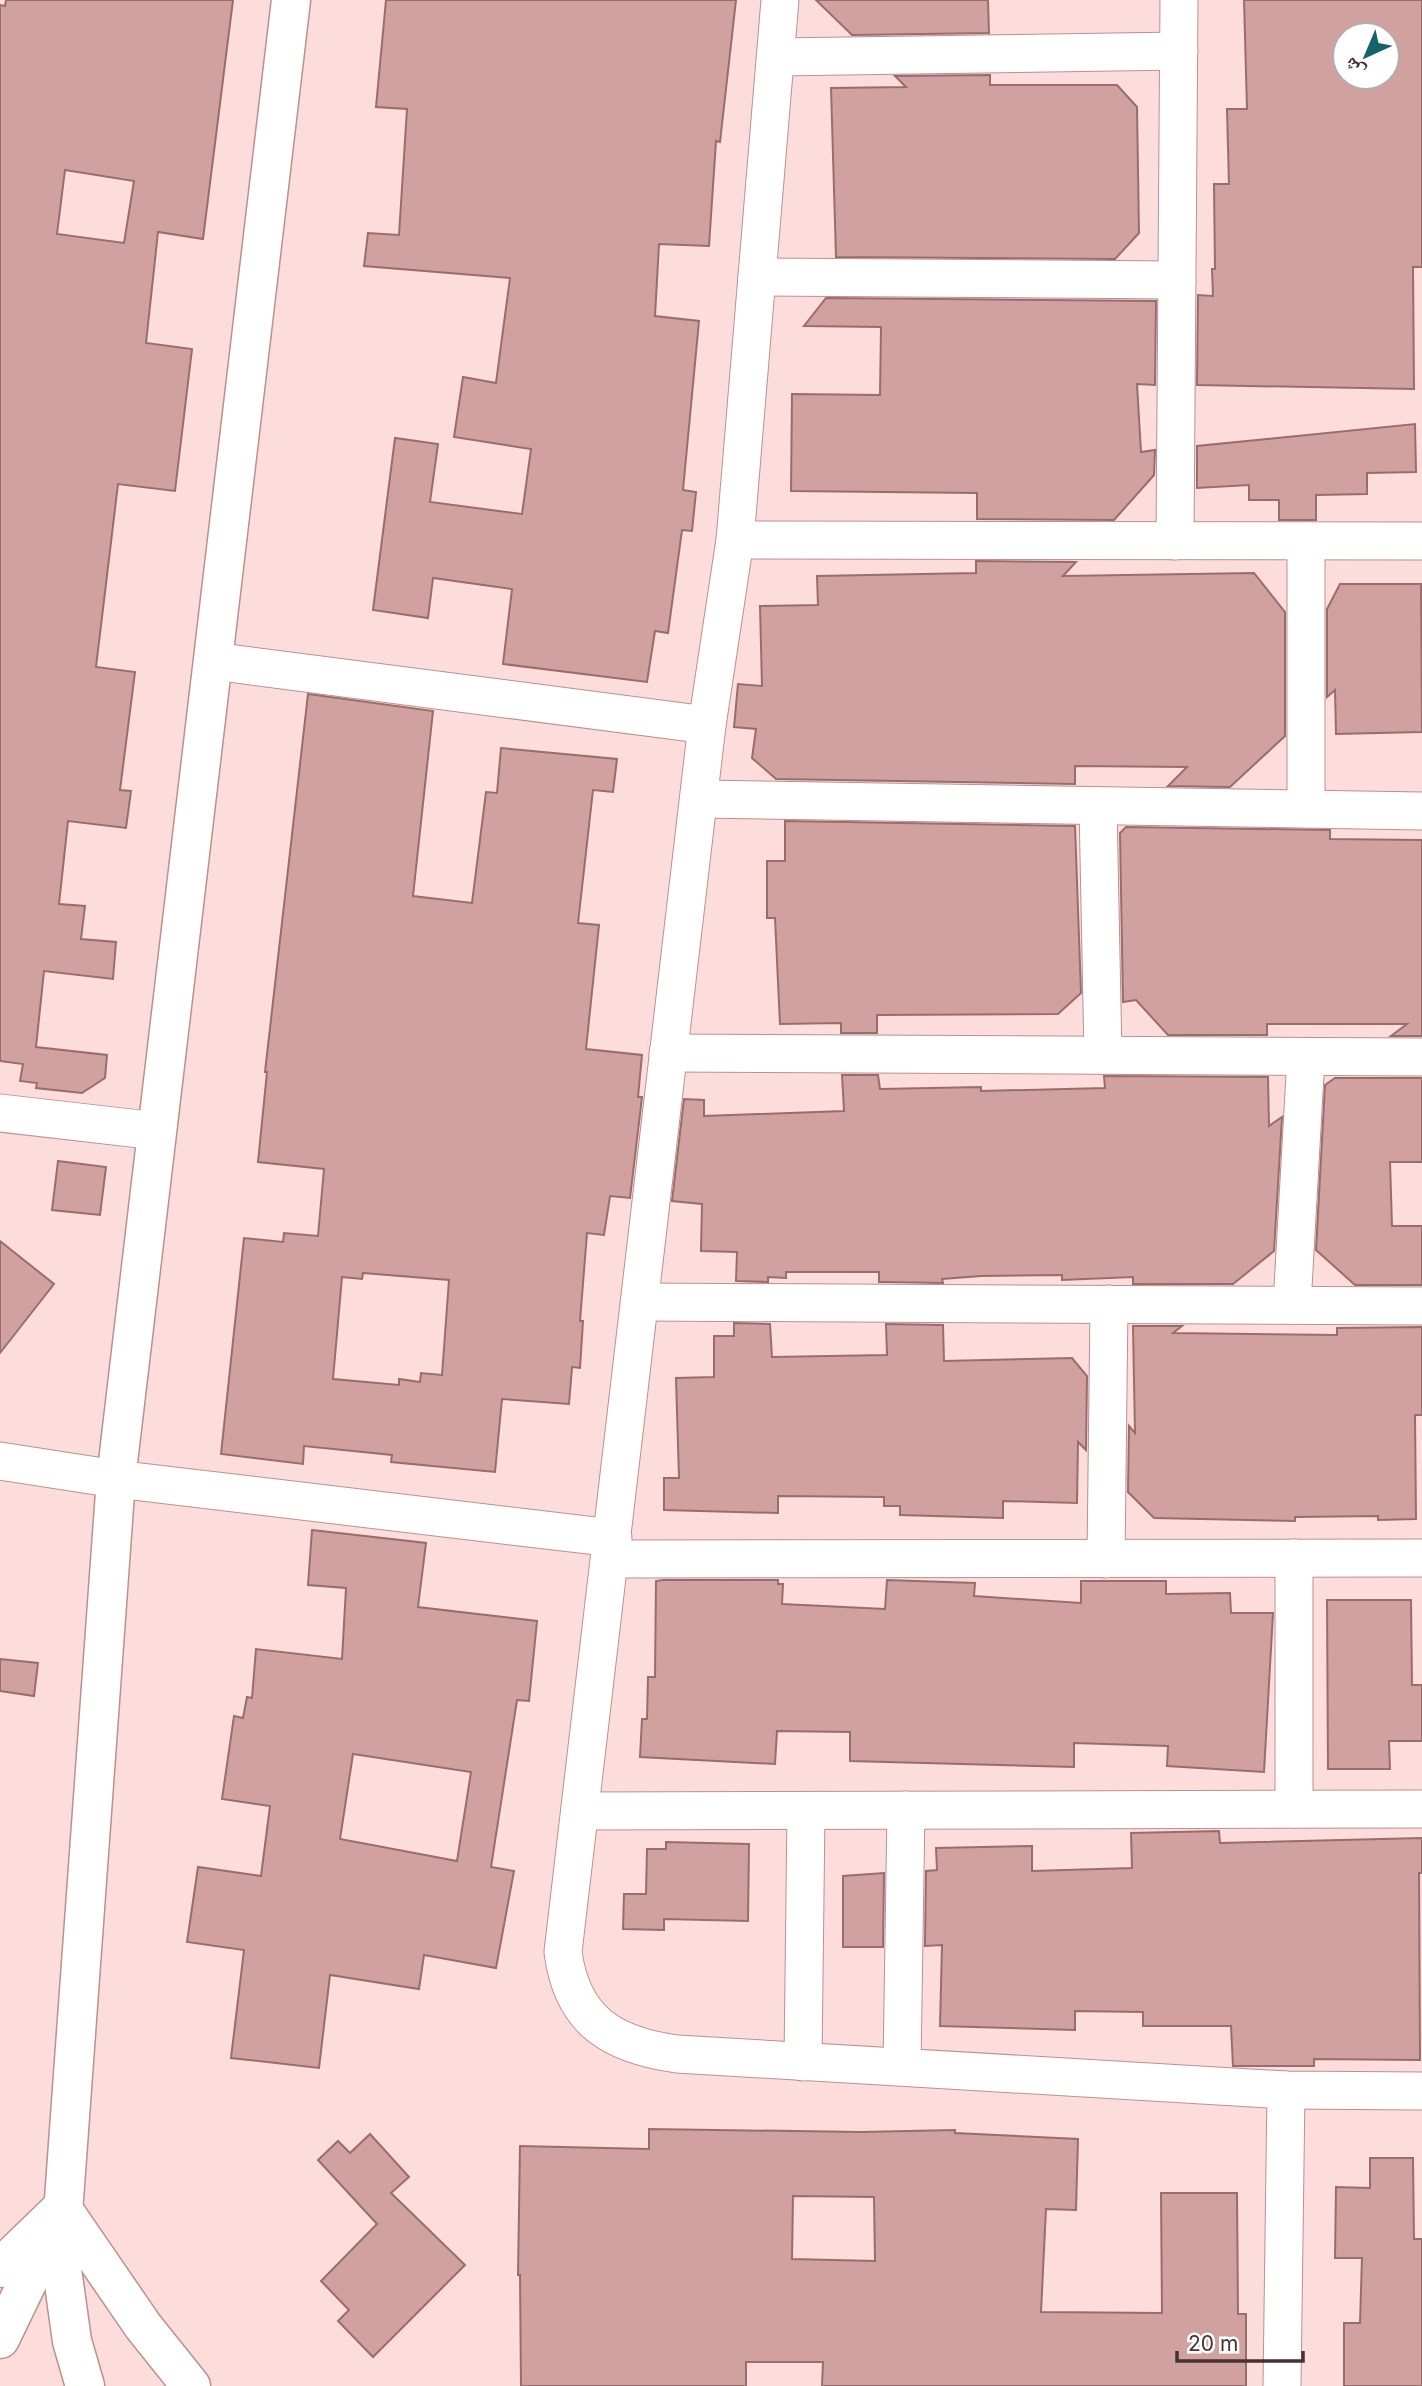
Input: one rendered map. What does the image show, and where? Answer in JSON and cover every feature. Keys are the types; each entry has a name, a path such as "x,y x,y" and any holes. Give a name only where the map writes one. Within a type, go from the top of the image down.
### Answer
{"street":[{"path":"85,2386 64,2298 60,2255 116,1479 291,0"},
{"path":"780,0 735,540 708,725 668,1053 563,1952 566,1980 581,2008 603,2030 628,2043 652,2050 803,2062 1286,2090 1422,2091"},
{"path":"1175,541 1179,0"},
{"path":"776,57 1179,51"},
{"path":"757,277 1177,280"},
{"path":"735,540 1422,541"},
{"path":"1306,541 1306,809"},
{"path":"213,661 708,725"},
{"path":"699,799 1422,811"},
{"path":"1098,806 1103,1055"},
{"path":"668,1053 1422,1057"},
{"path":"1292,1305 1306,1057"},
{"path":"0,1113 157,1130"},
{"path":"641,1302 1422,1306"},
{"path":"1106,1559 1109,1304"},
{"path":"0,1461 611,1549 1106,1559 1422,1558"},
{"path":"1294,1558 1294,1809"},
{"path":"580,1811 1422,1808"},
{"path":"902,2067 906,1810"},
{"path":"803,2062 806,1811"},
{"path":"1282,2386 1286,2090"},
{"path":"0,2268 62,2208"},
{"path":"0,2339 23,2298 62,2208"},
{"path":"62,2208 136,2316 191,2386"}],"building":[{"path":"6,0 233,0 203,239 158,232 146,343 192,349 175,491 118,484 96,667 135,672 120,790 131,791 126,828 68,821 59,904 85,906 81,939 116,942 113,979 44,971 36,1047 107,1055 105,1078 82,1093 36,1088 37,1083 20,1081 23,1064 0,1061 0,5 5,6","holes":["65,170 134,181 124,243 57,234"]},
{"path":"386,0 736,0 720,142 716,141 709,246 659,244 655,316 699,321 683,490 696,492 692,531 682,530 668,633 655,631 647,682 503,664 512,589 433,578 428,618 373,610 395,438 438,444 430,502 522,514 531,449 454,437 463,377 496,383 510,278 364,266 368,233 399,235 407,109 376,107"},
{"path":"816,0 988,0 989,33 852,35"},
{"path":"1244,0 1422,0 1422,267 1413,267 1414,389 1197,385 1198,295 1213,296 1214,184 1229,184 1227,109 1247,109"},
{"path":"990,75 990,85 1117,85 1137,107 1139,233 1115,259 836,257 831,88 906,87 895,76"},
{"path":"826,298 1156,301 1155,385 1137,384 1141,452 1155,450 1154,475 1114,520 977,519 977,493 791,491 792,394 880,395 881,327 804,326"},
{"path":"1415,424 1416,472 1367,473 1367,494 1316,495 1316,520 1279,520 1279,500 1249,500 1249,485 1197,488 1197,446"},
{"path":"976,561 1076,562 1063,576 1254,573 1285,612 1285,736 1230,787 1168,786 1187,767 1075,766 1075,784 776,779 752,758 756,729 734,727 738,684 762,686 760,606 818,605 817,576 976,573"},
{"path":"1340,584 1421,584 1422,732 1336,734 1335,690 1327,697 1327,609"},
{"path":"308,694 433,711 413,896 472,903 486,792 497,793 501,748 617,759 613,792 593,790 578,923 599,925 586,1049 642,1055 638,1097 642,1097 630,1198 610,1196 604,1235 587,1233 580,1321 583,1321 580,1368 572,1367 569,1404 502,1399 495,1472 391,1462 392,1455 304,1446 303,1464 221,1454 244,1238 283,1242 284,1233 318,1236 324,1169 258,1162 265,1072","holes":["363,1273 449,1280 442,1375 421,1373 420,1382 399,1379 399,1385 333,1379 342,1277 362,1279"]},
{"path":"785,821 1075,826 1081,993 1058,1014 877,1015 877,1033 841,1033 841,1023 780,1024 775,918 767,918 767,861 785,861"},
{"path":"1126,827 1330,830 1330,839 1422,840 1422,1036 1391,1036 1407,1024 1267,1024 1267,1035 1168,1035 1136,1000 1123,1002 1120,833"},
{"path":"842,1075 878,1075 880,1089 981,1087 981,1091 1105,1088 1104,1076 1268,1077 1269,1126 1282,1117 1274,1251 1233,1284 1133,1284 1133,1277 1062,1280 1062,1275 981,1276 942,1279 943,1283 879,1282 879,1272 786,1272 786,1278 768,1277 768,1282 736,1281 737,1252 701,1251 702,1204 672,1201 684,1099 704,1100 704,1116 844,1111"},
{"path":"1335,1078 1422,1078 1422,1162 1390,1162 1392,1226 1422,1226 1422,1285 1355,1285 1316,1250 1325,1085"},
{"path":"58,1161 106,1167 100,1215 52,1210"},
{"path":"0,1241 54,1284 0,1353"},
{"path":"734,1323 770,1324 772,1357 887,1355 886,1324 943,1325 944,1361 1072,1358 1087,1376 1086,1450 1078,1442 1077,1503 1003,1501 1003,1518 900,1515 900,1506 884,1506 884,1497 778,1496 778,1513 664,1510 664,1478 679,1478 676,1378 714,1377 714,1336 734,1336"},
{"path":"1133,1326 1182,1326 1173,1333 1337,1335 1337,1328 1422,1327 1422,1415 1415,1415 1416,1519 1378,1520 1378,1516 1295,1517 1295,1521 1154,1518 1128,1492 1129,1426 1135,1433"},
{"path":"312,1530 426,1543 418,1607 537,1621 529,1701 517,1700 491,1867 514,1871 496,1968 424,1955 419,1989 330,1975 319,2068 231,2058 244,1950 187,1942 198,1867 261,1876 270,1806 222,1799 234,1716 243,1718 247,1697 252,1698 256,1649 342,1659 346,1588 308,1585","holes":["353,1754 471,1772 457,1861 340,1839"]},
{"path":"778,1580 778,1584 783,1584 782,1604 885,1609 887,1580 975,1583 974,1596 1081,1603 1081,1581 1166,1581 1166,1594 1230,1593 1231,1613 1273,1613 1264,1772 1167,1766 1168,1746 1074,1743 1074,1767 850,1761 850,1732 777,1731 775,1764 640,1757 642,1719 647,1719 648,1677 655,1677 656,1581"},
{"path":"1327,1600 1411,1600 1412,1685 1422,1685 1422,1741 1389,1741 1390,1769 1328,1769"},
{"path":"0,1659 38,1663 34,1696 0,1691"},
{"path":"1219,1831 1220,1843 1422,1838 1422,1873 1419,1873 1420,2060 1314,2059 1314,2066 1233,2066 1231,2026 1143,2026 1143,2012 1075,2011 1075,2030 940,2026 942,1945 925,1946 926,1871 937,1870 936,1848 1032,1846 1032,1871 1132,1868 1131,1833"},
{"path":"666,1842 749,1844 748,1921 664,1919 664,1930 623,1929 624,1894 646,1894 647,1849 666,1849"},
{"path":"884,1873 883,1947 843,1947 843,1876"},
{"path":"649,2129 861,2132 955,2130 955,2133 1078,2139 1076,2210 1046,2209 1041,2312 1162,2313 1161,2193 1237,2193 1238,2314 1246,2314 1246,2386 822,2386 823,2362 746,2362 746,2386 521,2386 518,2275 520,2146 649,2149","holes":["793,2196 874,2197 875,2261 792,2259"]},
{"path":"370,2134 409,2177 391,2193 465,2265 373,2357 338,2321 349,2310 321,2281 377,2224 318,2160 338,2141 350,2153"},
{"path":"1370,2158 1413,2158 1414,2239 1422,2239 1422,2386 1344,2386 1344,2323 1360,2323 1362,2258 1335,2258 1336,2187 1370,2188"}]}
